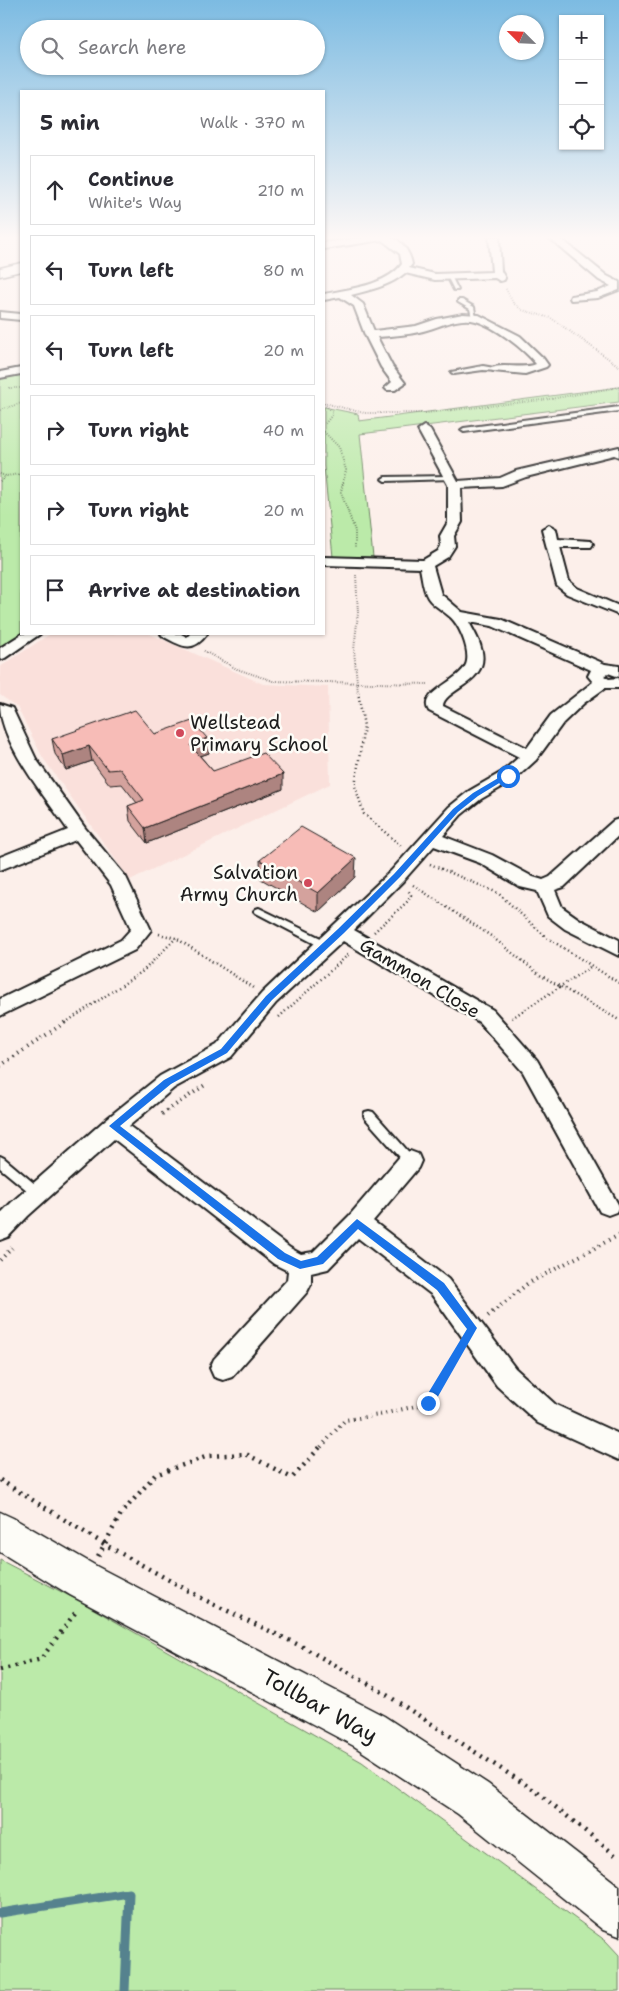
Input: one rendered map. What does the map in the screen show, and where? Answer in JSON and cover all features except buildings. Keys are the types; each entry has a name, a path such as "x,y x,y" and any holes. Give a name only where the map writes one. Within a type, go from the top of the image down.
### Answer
{"main road":[{"name":"Tollbar Way","path":"0,1532 90,1585 369,1731 473,1799 619,1914"}],"street":[{"path":"368,330 387,367 399,385"},
{"path":"370,335 411,330"},
{"path":"497,369 516,375 542,365 516,338 502,330"},
{"path":"3,371 20,371"},
{"path":"325,561 426,564 444,554 448,546 448,536 455,522 452,482 424,430"},
{"path":"452,482 502,482 521,474 618,451"},
{"path":"586,544 551,536 562,584 572,591 619,611"},
{"path":"426,564 434,596 457,616 466,628 474,648 475,662 467,676 440,695 435,701 435,708 530,756"},
{"path":"0,1230 38,1193 114,1126 168,1082 224,1051 269,998 397,876 456,811 475,794 508,776 530,756 557,719 578,700 613,674 496,622 457,616"},
{"path":"0,655 30,635"},
{"path":"175,635 193,638"},
{"path":"0,709 6,712 28,760 79,832 119,882 141,930 128,945 0,1008"},
{"path":"432,838 486,858 527,882 544,887 557,882 619,825"},
{"path":"0,864 79,832"},
{"path":"544,887 555,911 572,924 619,949"},
{"name":"Gammon Close","path":"341,931 486,1016 530,1066 608,1205"},
{"path":"114,1126 282,1256 300,1265 320,1261 357,1223 410,1161"},
{"path":"357,1223 440,1287 472,1328 506,1377 547,1414 619,1447"},
{"path":"223,1368 299,1284 300,1265"}],"lane":[{"path":"454,372 483,368 497,369"},
{"path":"464,430 619,409"},
{"path":"385,479 452,482"},
{"path":"259,911 326,945"},
{"path":"370,1114 410,1161"},
{"path":"0,1161 38,1193"}],"path":[{"path":"568,330 619,366"},
{"path":"325,404 364,413 426,413 550,399 619,387"},
{"path":"0,410 20,403"},
{"path":"325,405 332,410 332,415 325,423"},
{"path":"325,433 339,447 346,470 341,492 355,531 358,612 354,650 356,683 364,726 355,786 364,814 413,857 498,893 546,937 619,983"},
{"path":"0,474 6,476 20,474"},
{"path":"0,481 6,476"},
{"path":"193,638 236,669 273,681 356,683"},
{"path":"397,876 490,936 540,975 619,1020"},
{"path":"141,930 176,938 269,998"},
{"path":"0,1066 143,971 176,938"},
{"path":"496,1028 591,967"},
{"path":"0,1670 41,1659 83,1603 104,1544 121,1514 155,1475 208,1456 246,1454 292,1478 345,1420 379,1416 428,1403 472,1328 527,1284 619,1236"},
{"path":"0,1480 104,1544 207,1601 301,1646 376,1688 537,1792 619,1858"}],"shaded area":[{"name":"Wellstead Primary School","path":"48,635 152,635 263,684 328,687 330,784 130,880 43,758 17,707 0,695 0,667"}],"green space":[{"path":"20,372 20,635 22,635 0,650 0,377"},
{"path":"619,387 619,402 360,434 373,557 333,557 325,476 325,407 358,414 359,421"},
{"path":"0,1560 83,1603 362,1762 606,1941 619,1955 619,1991 0,1991"}],"waterway":[{"path":"0,1913 129,1893 125,1991"}],"place":[{"name":"Wellstead Primary School","path":"180,733"},
{"name":"Salvation Army Church","path":"308,883"}],"route":[{"path":"428,1403 472,1328 440,1287 357,1223 320,1261 300,1265 282,1256 114,1126 168,1082 224,1051 269,998 397,876 456,811 475,794 508,776"}]}
